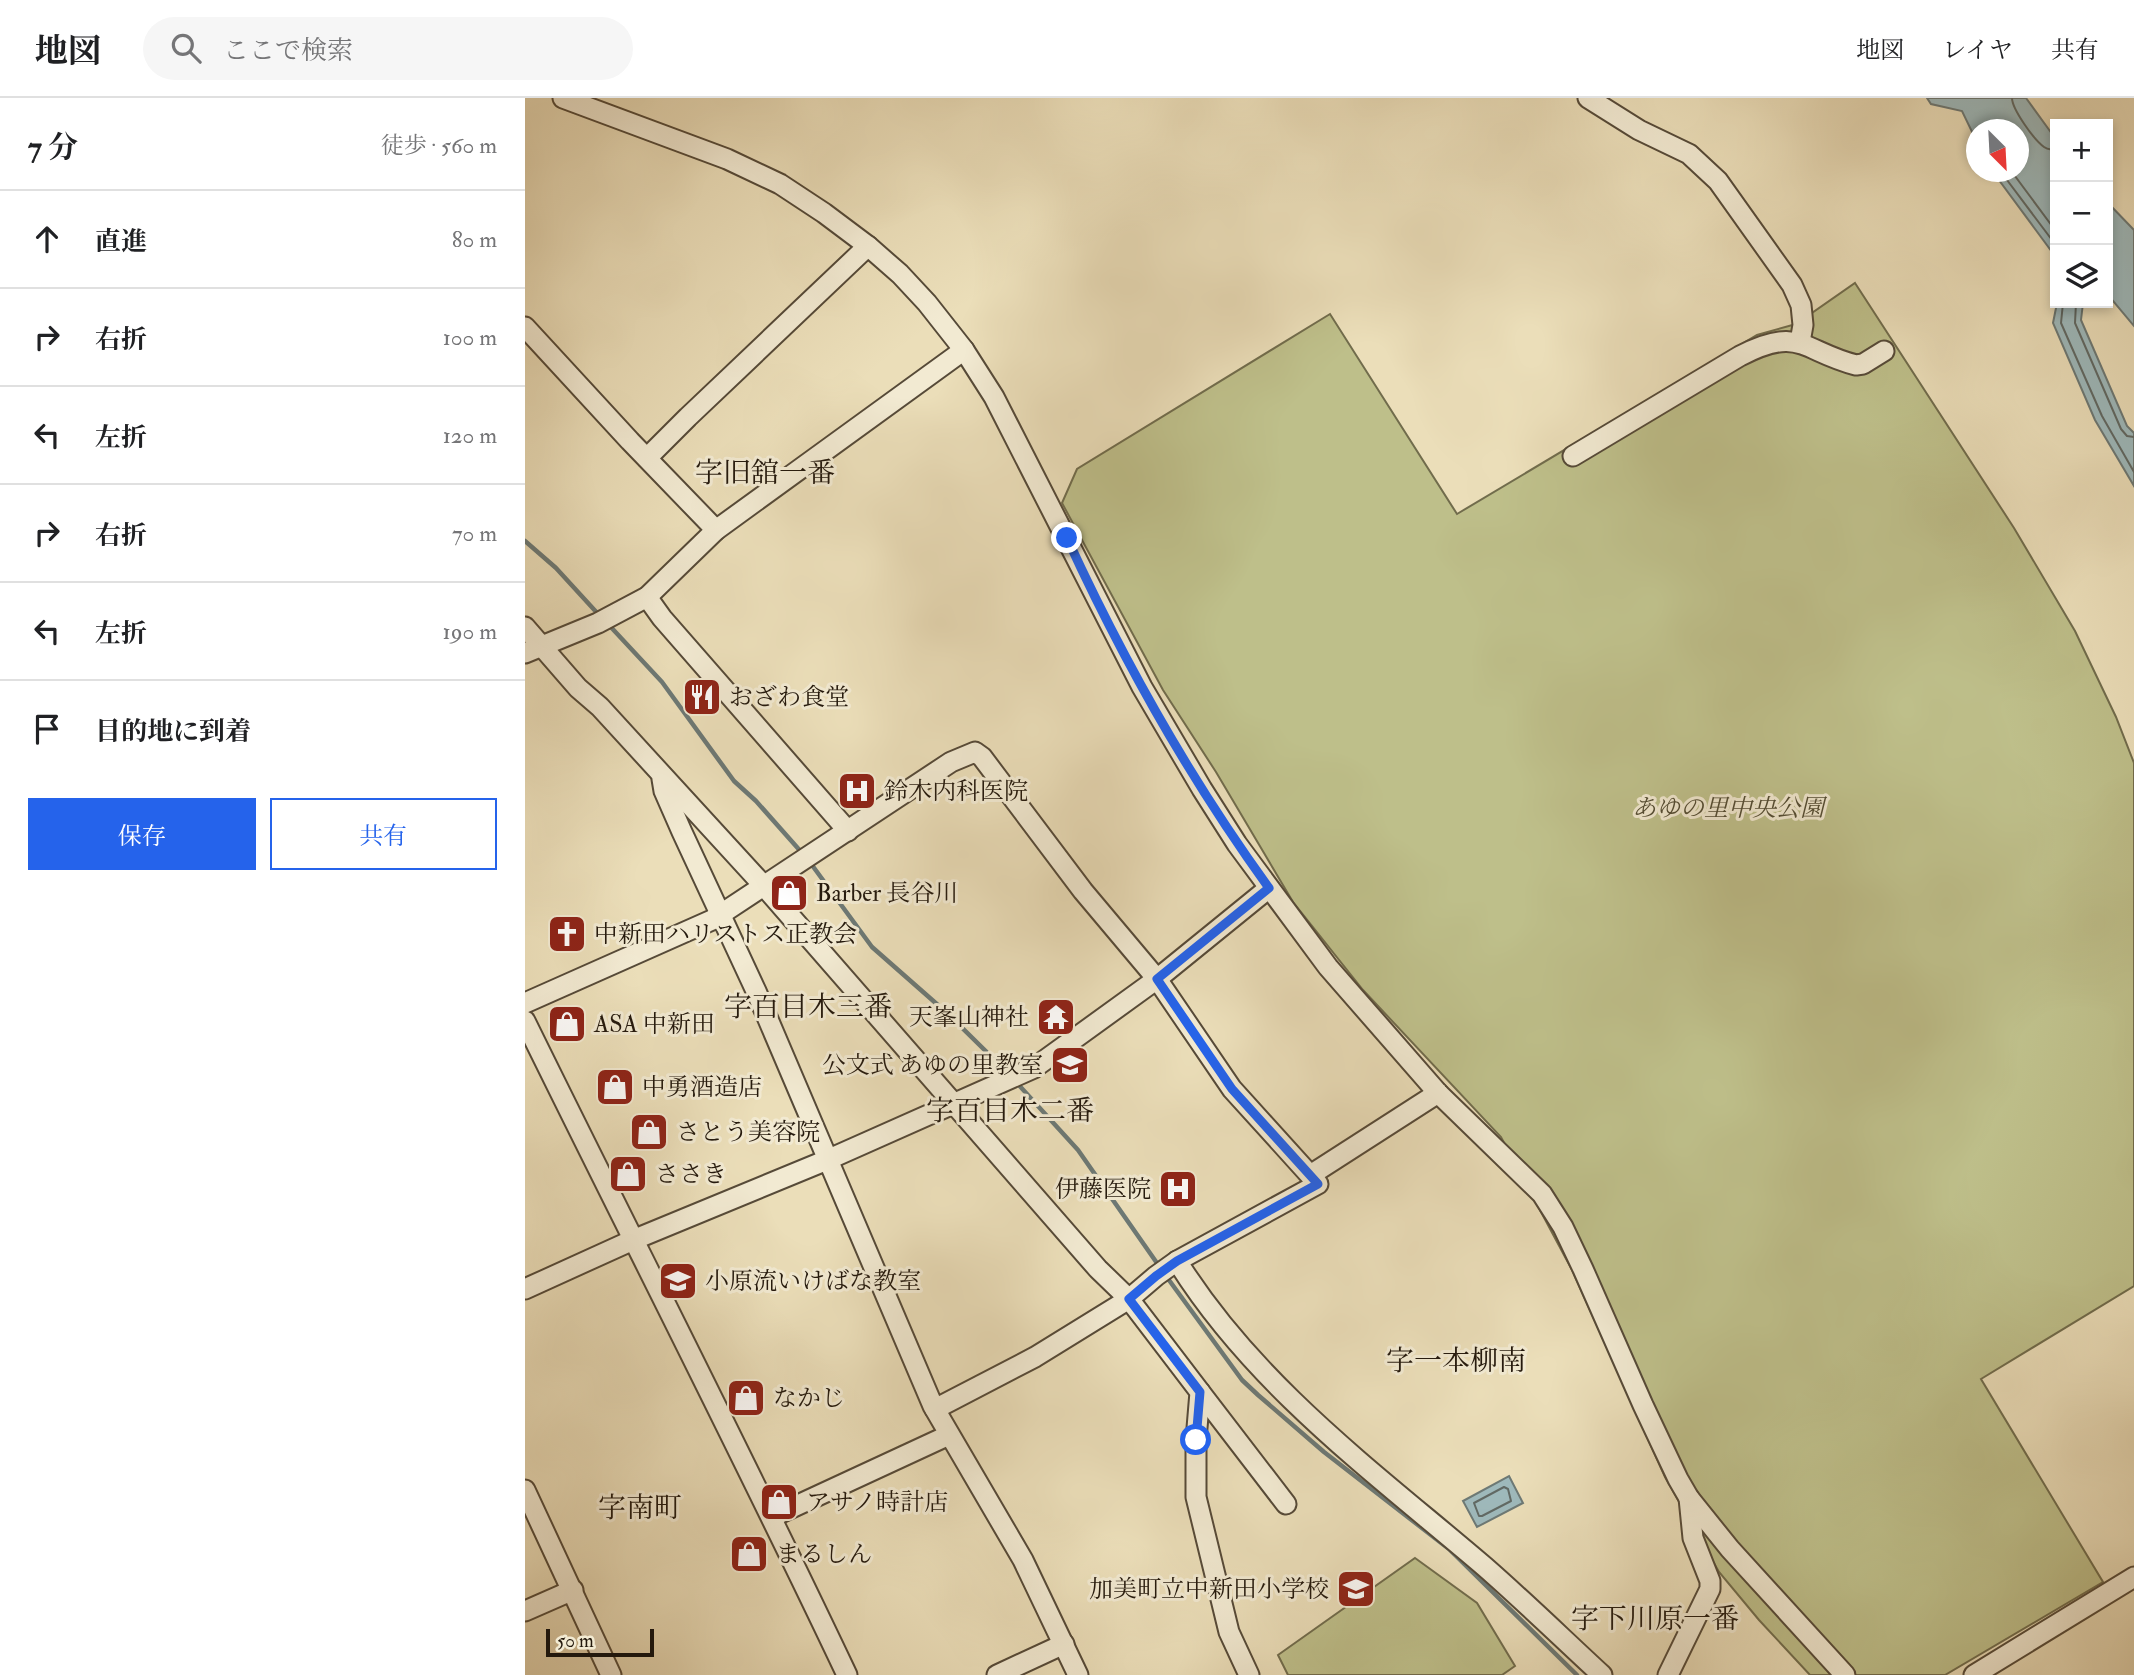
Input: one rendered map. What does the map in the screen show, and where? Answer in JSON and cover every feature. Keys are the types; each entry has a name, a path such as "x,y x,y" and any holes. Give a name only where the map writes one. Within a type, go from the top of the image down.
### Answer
{"street":[{"path":"563,98 727,159 780,184 868,246 927,303 964,351 1008,423 1028,467 1055,512 1084,575 1163,723 1216,811 1328,967 1437,1093 1542,1194 1583,1269 1689,1498 1730,1549 1845,1675"},
{"path":"1588,98 1639,130 1689,154 1718,181 1792,285 1801,305 1803,325 1800,342"},
{"path":"647,458 868,246"},
{"path":"525,327 716,530"},
{"path":"1573,456 1751,350 1780,340 1800,342 1856,365 1863,364 1884,351"},
{"path":"533,650 598,623 647,597 716,530 964,351"},
{"path":"647,597 661,618 848,831"},
{"path":"525,627 533,650 600,707 764,886 1098,1269 1129,1299 1286,1504"},
{"path":"525,1003 721,914 951,762 975,752 982,757 1083,891 1157,979 1232,1089 1312,1174 1318,1184 1168,1268 1129,1299 1035,1357 935,1409"},
{"path":"661,774 664,791 681,832 721,914 935,1409 1023,1560 1077,1675"},
{"path":"525,1289 1034,1068 1157,979 1269,888"},
{"path":"525,1021 772,1517 846,1675"},
{"path":"1312,1174 1437,1093"},
{"path":"1168,1268 1192,1286 1247,1354 1331,1439 1487,1569 1602,1675"},
{"path":"1200,1392 1196,1440 1196,1497 1229,1632 1249,1675"},
{"path":"772,1517 949,1436"},
{"path":"525,1490 611,1675"},
{"path":"1668,1675 1710,1589 1710,1581 1692,1538 1689,1498"},
{"path":"1974,1675 2134,1577"},
{"path":"525,1611 573,1590"},
{"path":"997,1675 1064,1644"}],"green space":[{"name":"あゆの里中央公園","path":"1855,283 2014,528 2075,631 2116,717 2134,763 2134,1286 1981,1379 2103,1582 1945,1675 1810,1675 1719,1572 1665,1477 1572,1270 1501,1137 1363,990 1293,902 1216,772 1163,690 1062,503 1077,469 1330,314 1457,514 1757,335 1796,324"},
{"path":"1415,1558 1477,1603 1515,1666 1502,1675 1288,1675 1278,1655"}],"water":[{"path":"1927,98 2026,98 2050,131 2050,249 2000,182 2029,182 2029,119 1966,119 1962,111 1931,104"},
{"path":"2113,208 2134,230 2134,326 2113,301"},
{"path":"2056,308 2082,308 2081,320 2127,426 2134,433 2134,486 2095,420 2053,323"},
{"path":"1509,1476 1523,1503 1477,1527 1463,1501"}],"waterway":[{"path":"525,541 556,568 599,615"},
{"path":"608,624 662,682 734,781 756,801 803,854"},
{"path":"809,861 872,947 947,1013 1008,1073"},
{"path":"1016,1082 1078,1150 1159,1266"},
{"path":"1166,1276 1242,1380 1324,1452 1449,1549 1577,1675"}],"place":[{"name":"おざわ食堂","path":"702,697"},
{"name":"鈴木内科医院","path":"857,791"},
{"name":"Barber 長谷川","path":"789,893"},
{"name":"中新田ハリストス正教会","path":"567,934"},
{"name":"天峯山神社","path":"1056,1017"},
{"name":"ASA 中新田","path":"567,1024"},
{"name":"公文式 あゆの里教室","path":"1070,1065"},
{"name":"中勇酒造店","path":"615,1087"},
{"name":"さとう美容院","path":"649,1132"},
{"name":"ささき","path":"628,1174"},
{"name":"伊藤医院","path":"1178,1189"},
{"name":"小原流いけばな教室","path":"678,1281"},
{"name":"なかじ","path":"746,1398"},
{"name":"アサノ時計店","path":"779,1502"},
{"name":"まるしん","path":"749,1554"},
{"name":"加美町立中新田小学校","path":"1356,1589"}],"district":[{"name":"字旧舘一番","path":"765,472"},
{"name":"字百目木三番","path":"808,1006"},
{"name":"字百目木二番","path":"1010,1110"},
{"name":"字一本柳南","path":"1456,1360"},
{"name":"字南町","path":"640,1507"},
{"name":"字下川原一番","path":"1655,1618"}],"route":[{"path":"1067,538 1142,687 1202,789 1269,888 1157,979 1232,1089 1312,1174 1318,1184 1177,1261 1129,1299 1200,1392 1196,1440"}]}
